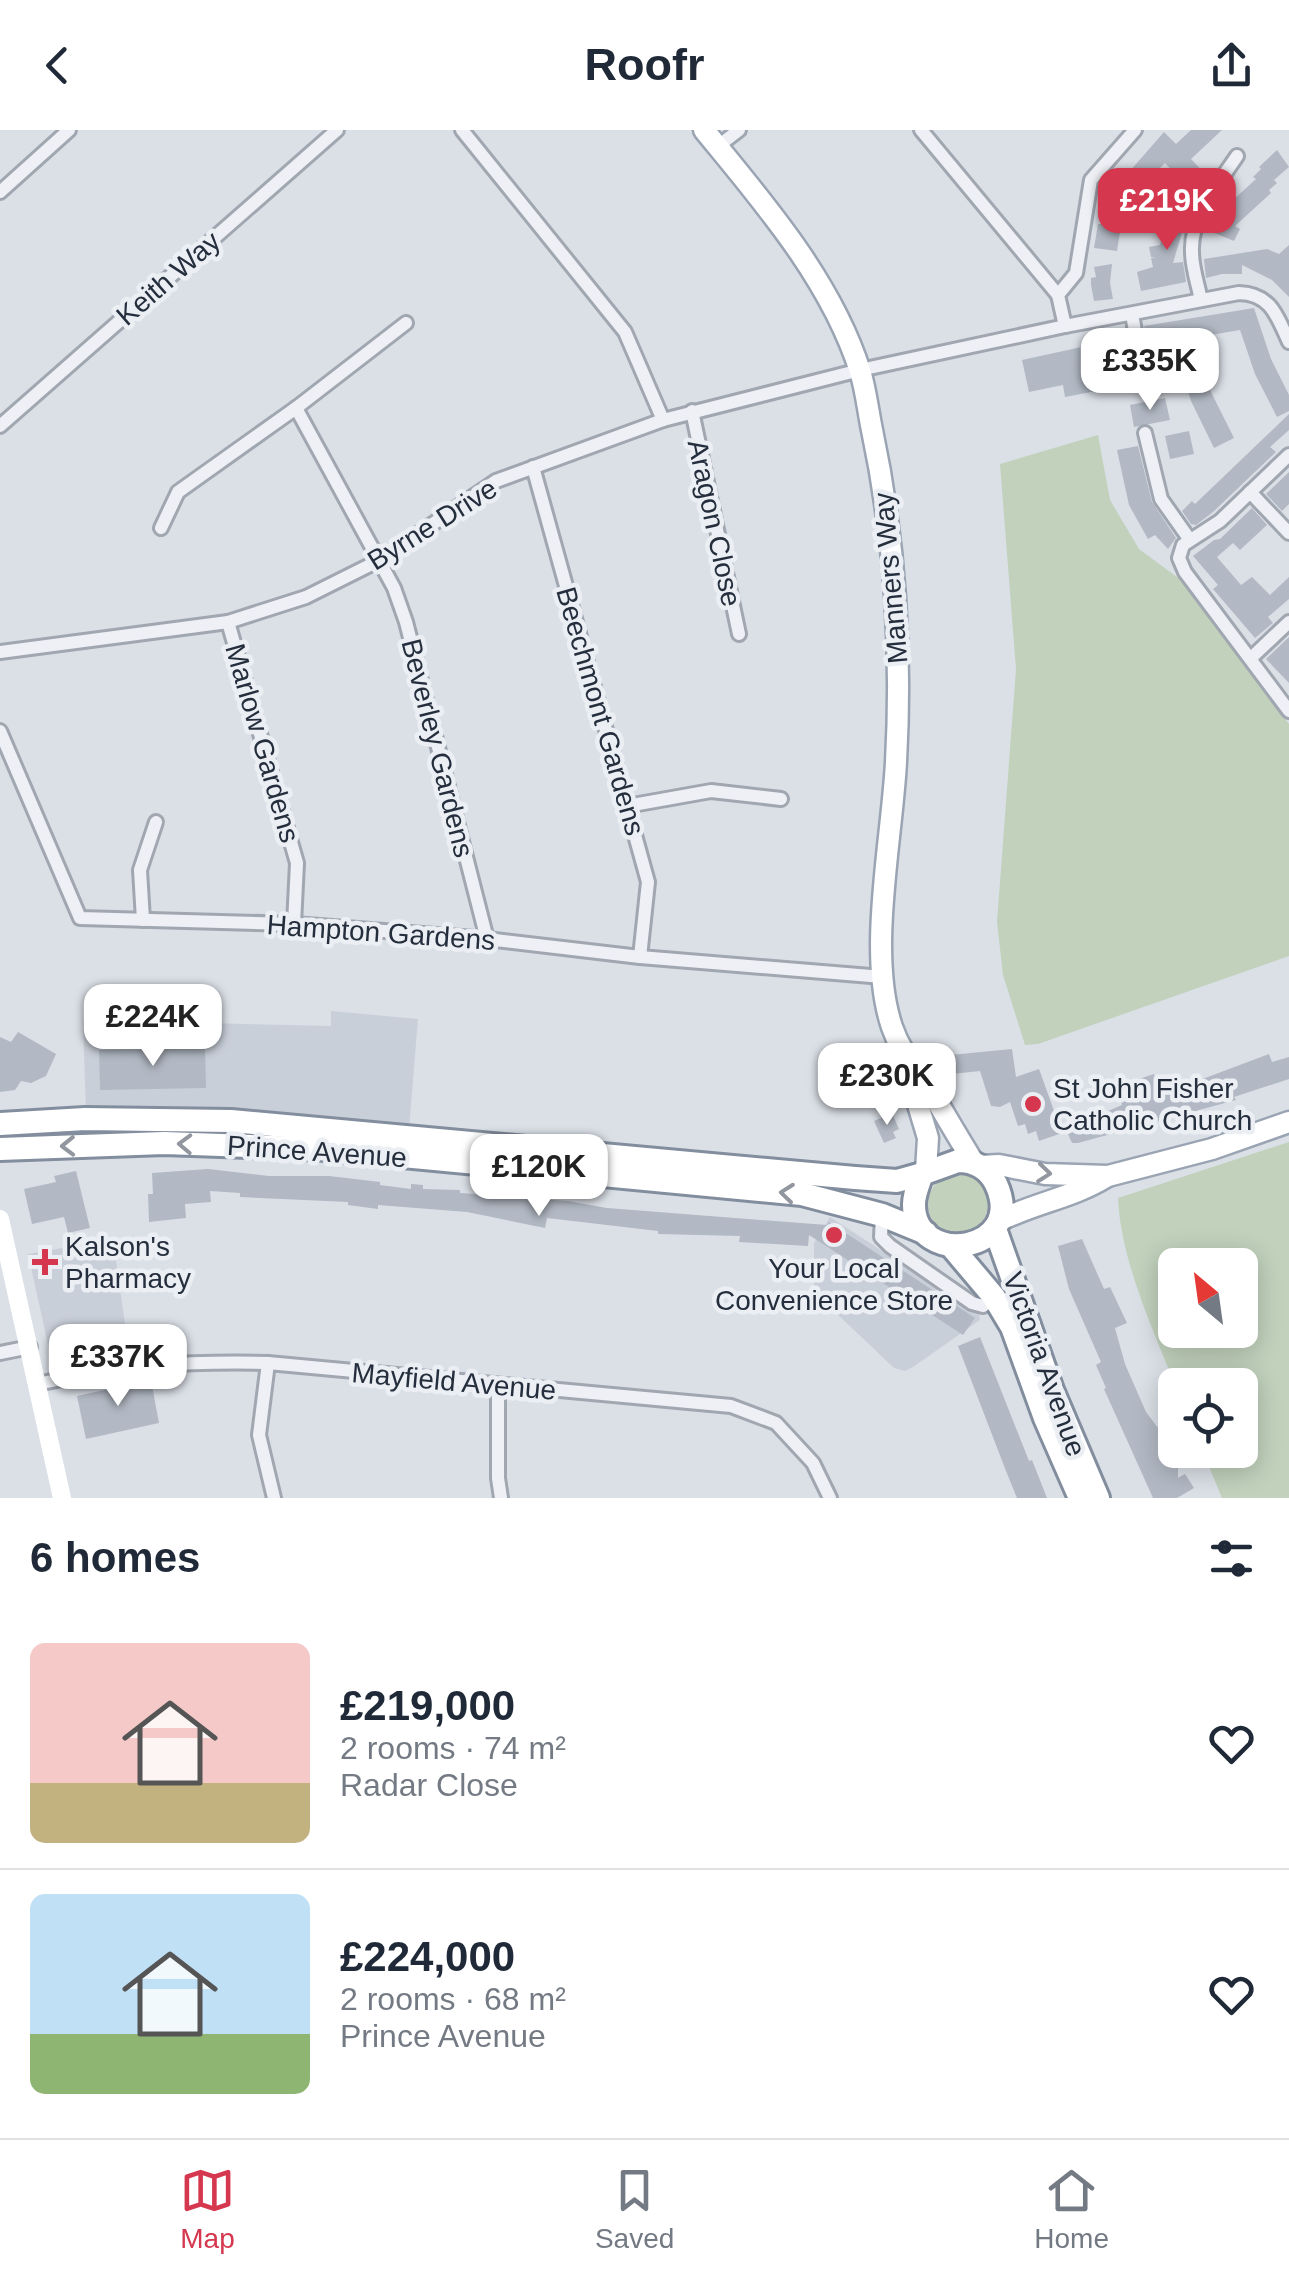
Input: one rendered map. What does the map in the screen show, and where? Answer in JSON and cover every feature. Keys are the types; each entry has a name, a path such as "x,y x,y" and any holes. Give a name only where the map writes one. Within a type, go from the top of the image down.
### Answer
{"highway":[{"name":"Prince Avenue","path":"0,1124 231,1121 854,1178 897,1181 924,1172"},
{"name":"Prince Avenue","path":"0,1149 164,1143 329,1149 802,1194 882,1215 926,1233"},
{"path":"947,1163 977,1164 996,1185 1001,1208 997,1225 976,1243 951,1246 926,1233 915,1213 914,1202 924,1172 947,1163"},
{"name":"Victoria Avenue","path":"997,1225 1052,1390 1098,1498"},
{"name":"Victoria Avenue","path":"951,1246 988,1301 1012,1327 1080,1498"}],"main road":[{"name":"Manners Way","path":"704,130 800,253 833,308 860,370 892,548 897,644 896,764 884,903 883,978 892,1028 912,1069 928,1086 977,1164"},
{"name":"Manners Way","path":"912,1069 913,1088 928,1138 924,1172"},
{"path":"977,1164 1044,1174 1108,1176 1212,1149 1289,1122"},
{"path":"997,1225 1019,1211 1080,1193 1108,1176"}],"street":[{"path":"0,192 70,130"},
{"name":"Keith Way","path":"0,426 337,130"},
{"path":"462,130 625,332 663,420"},
{"path":"718,147 739,130"},
{"path":"921,130 1058,295 1065,326"},
{"path":"1058,295 1076,273 1091,180 1135,130"},
{"path":"1201,300 1193,236 1215,188 1237,156"},
{"name":"Byrne Drive","path":"0,652 228,622 306,597 378,561 496,481 663,420 860,370 1240,293 1254,294 1281,308 1288,336"},
{"path":"1132,314 1143,377"},
{"path":"161,528 178,492 406,323"},
{"name":"Beverley Gardens","path":"296,408 394,588 487,939"},
{"name":"Aragon Close","path":"692,412 739,634"},
{"path":"1145,433 1161,499 1190,540"},
{"path":"1289,456 1211,528 1180,550 1181,564 1289,710"},
{"name":"Beechmont Gardens","path":"533,467 648,882 640,957"},
{"path":"1250,492 1289,533"},
{"name":"Marlow Gardens","path":"228,622 297,863 294,924"},
{"path":"1251,658 1289,622"},
{"name":"Hampton Gardens","path":"0,730 80,918 294,924 883,978"},
{"path":"627,806 711,791 781,800"},
{"path":"142,920 140,870 156,822"},
{"path":"882,1215 881,1236 885,1242 954,1292 988,1301"},
{"path":"0,1220 62,1498"},
{"path":"0,1353 30,1347"},
{"name":"Mayfield Avenue","path":"37,1384 128,1367 194,1361 268,1363 731,1406 776,1423 814,1463 830,1498"},
{"path":"268,1363 259,1435 274,1498"},
{"path":"498,1386 501,1498"}],"shaded area":[{"path":"331,1011 418,1019 409,1129 86,1114 83,1020 331,1026"},
{"path":"830,1217 979,1314 980,1320 913,1367 905,1371 894,1368 814,1292 814,1243"},
{"path":"113,1239 129,1352 53,1367 28,1254"}],"green space":[{"path":"1098,435 1110,500 1139,549 1181,580 1289,724 1289,956 1038,1044 1025,1045 1003,975 997,922 1016,669 1000,464"},
{"path":"1289,1142 1289,1498 1222,1498 1210,1468 1258,1468 1258,1368 1168,1368 1160,1348 1258,1348 1258,1248 1158,1248 1158,1342 1131,1270 1118,1198"},
{"path":"958,1174 979,1183 988,1204 979,1225 958,1234 937,1225 928,1204 937,1183"}],"building":[{"path":"1191,130 1222,130 1191,159 1208,177 1193,192 1165,163 1120,208 1106,194 1164,132 1176,144"},
{"path":"1277,150 1289,167 1274,180 1277,183 1269,190 1271,193 1235,226 1240,229 1234,241 1212,232 1228,198 1233,200 1256,179 1253,177 1259,167"},
{"path":"1177,199 1190,205 1173,263 1183,262 1186,282 1141,291 1137,272 1153,267 1151,258 1156,257 1151,257 1149,247 1160,245 1166,220"},
{"path":"1103,216 1122,219 1117,251 1094,248"},
{"path":"1289,245 1289,297 1272,280 1242,265 1242,274 1206,278 1204,259 1267,249 1279,254"},
{"path":"1112,264 1113,299 1094,301 1094,267"},
{"path":"1254,308 1271,359 1289,395 1289,411 1277,417 1255,374 1240,330 1193,338 1210,390 1234,438 1214,448 1191,401 1173,342 1148,347 1144,326"},
{"path":"1125,331 1128,351 1111,354 1107,334"},
{"path":"1086,346 1088,360 1100,360 1107,389 1065,397 1063,385 1029,392 1022,360"},
{"path":"1165,398 1170,420 1134,427 1130,405"},
{"path":"1289,414 1289,430 1270,447 1276,452 1213,512 1196,525 1191,524 1182,511 1192,501 1195,504"},
{"path":"1189,431 1194,454 1170,459 1165,436"},
{"path":"1138,446 1152,502 1176,538 1168,549 1155,535 1148,539 1129,505 1117,450"},
{"path":"1289,472 1289,504 1282,511 1266,494"},
{"path":"1252,508 1267,525 1240,550 1233,543 1217,557 1241,585 1252,577 1270,595 1289,577 1289,599 1268,617 1273,623 1255,638 1213,589 1218,585 1193,556 1220,539"},
{"path":"1289,637 1289,683 1266,659"},
{"path":"18,1032 56,1054 46,1076 31,1083 21,1081 15,1090 0,1092 0,1037 11,1042"},
{"path":"205,1048 206,1088 100,1090 99,1050"},
{"path":"1012,1049 1016,1077 1039,1069 1062,1133 1039,1141 1036,1131 1028,1134 1025,1124 1018,1126 1010,1102 991,1106 980,1071 952,1074 950,1055"},
{"path":"1269,1054 1272,1062 1289,1057 1289,1079 1234,1097 1236,1100 1078,1143 1072,1143 1064,1125 1108,1111 1122,1105 1121,1101 1143,1094 1139,1079 1154,1074 1160,1095"},
{"path":"892,1113 899,1129 893,1132 896,1138 884,1143 874,1121"},
{"path":"208,1169 269,1176 329,1176 411,1189 411,1184 423,1185 423,1189 607,1208 827,1225 829,1222 975,1318 963,1335 809,1235 808,1246 739,1242 740,1236 658,1234 547,1218 545,1228 467,1212 378,1205 378,1209 348,1202 240,1197 240,1193 210,1191 211,1202 185,1204 186,1218 149,1222 152,1173"},
{"path":"76,1171 90,1228 68,1233 64,1217 32,1224 24,1189 56,1182 54,1176"},
{"path":"1082,1239 1104,1289 1110,1287 1127,1323 1115,1328 1125,1364 1146,1412 1158,1428 1158,1468 1178,1468 1178,1478 1185,1474 1194,1488 1177,1498 1153,1498 1104,1389 1096,1365 1101,1362 1069,1289 1058,1246"},
{"path":"980,1337 1047,1498 1017,1498 958,1346"},
{"path":"151,1380 159,1423 86,1439 77,1396"}],"place":[{"name":"St John Fisher Catholic Church","path":"1033,1104"},
{"name":"Your Local Convenience Store","path":"834,1235"},
{"name":"Kalson's Pharmacy","path":"45,1262"}]}
